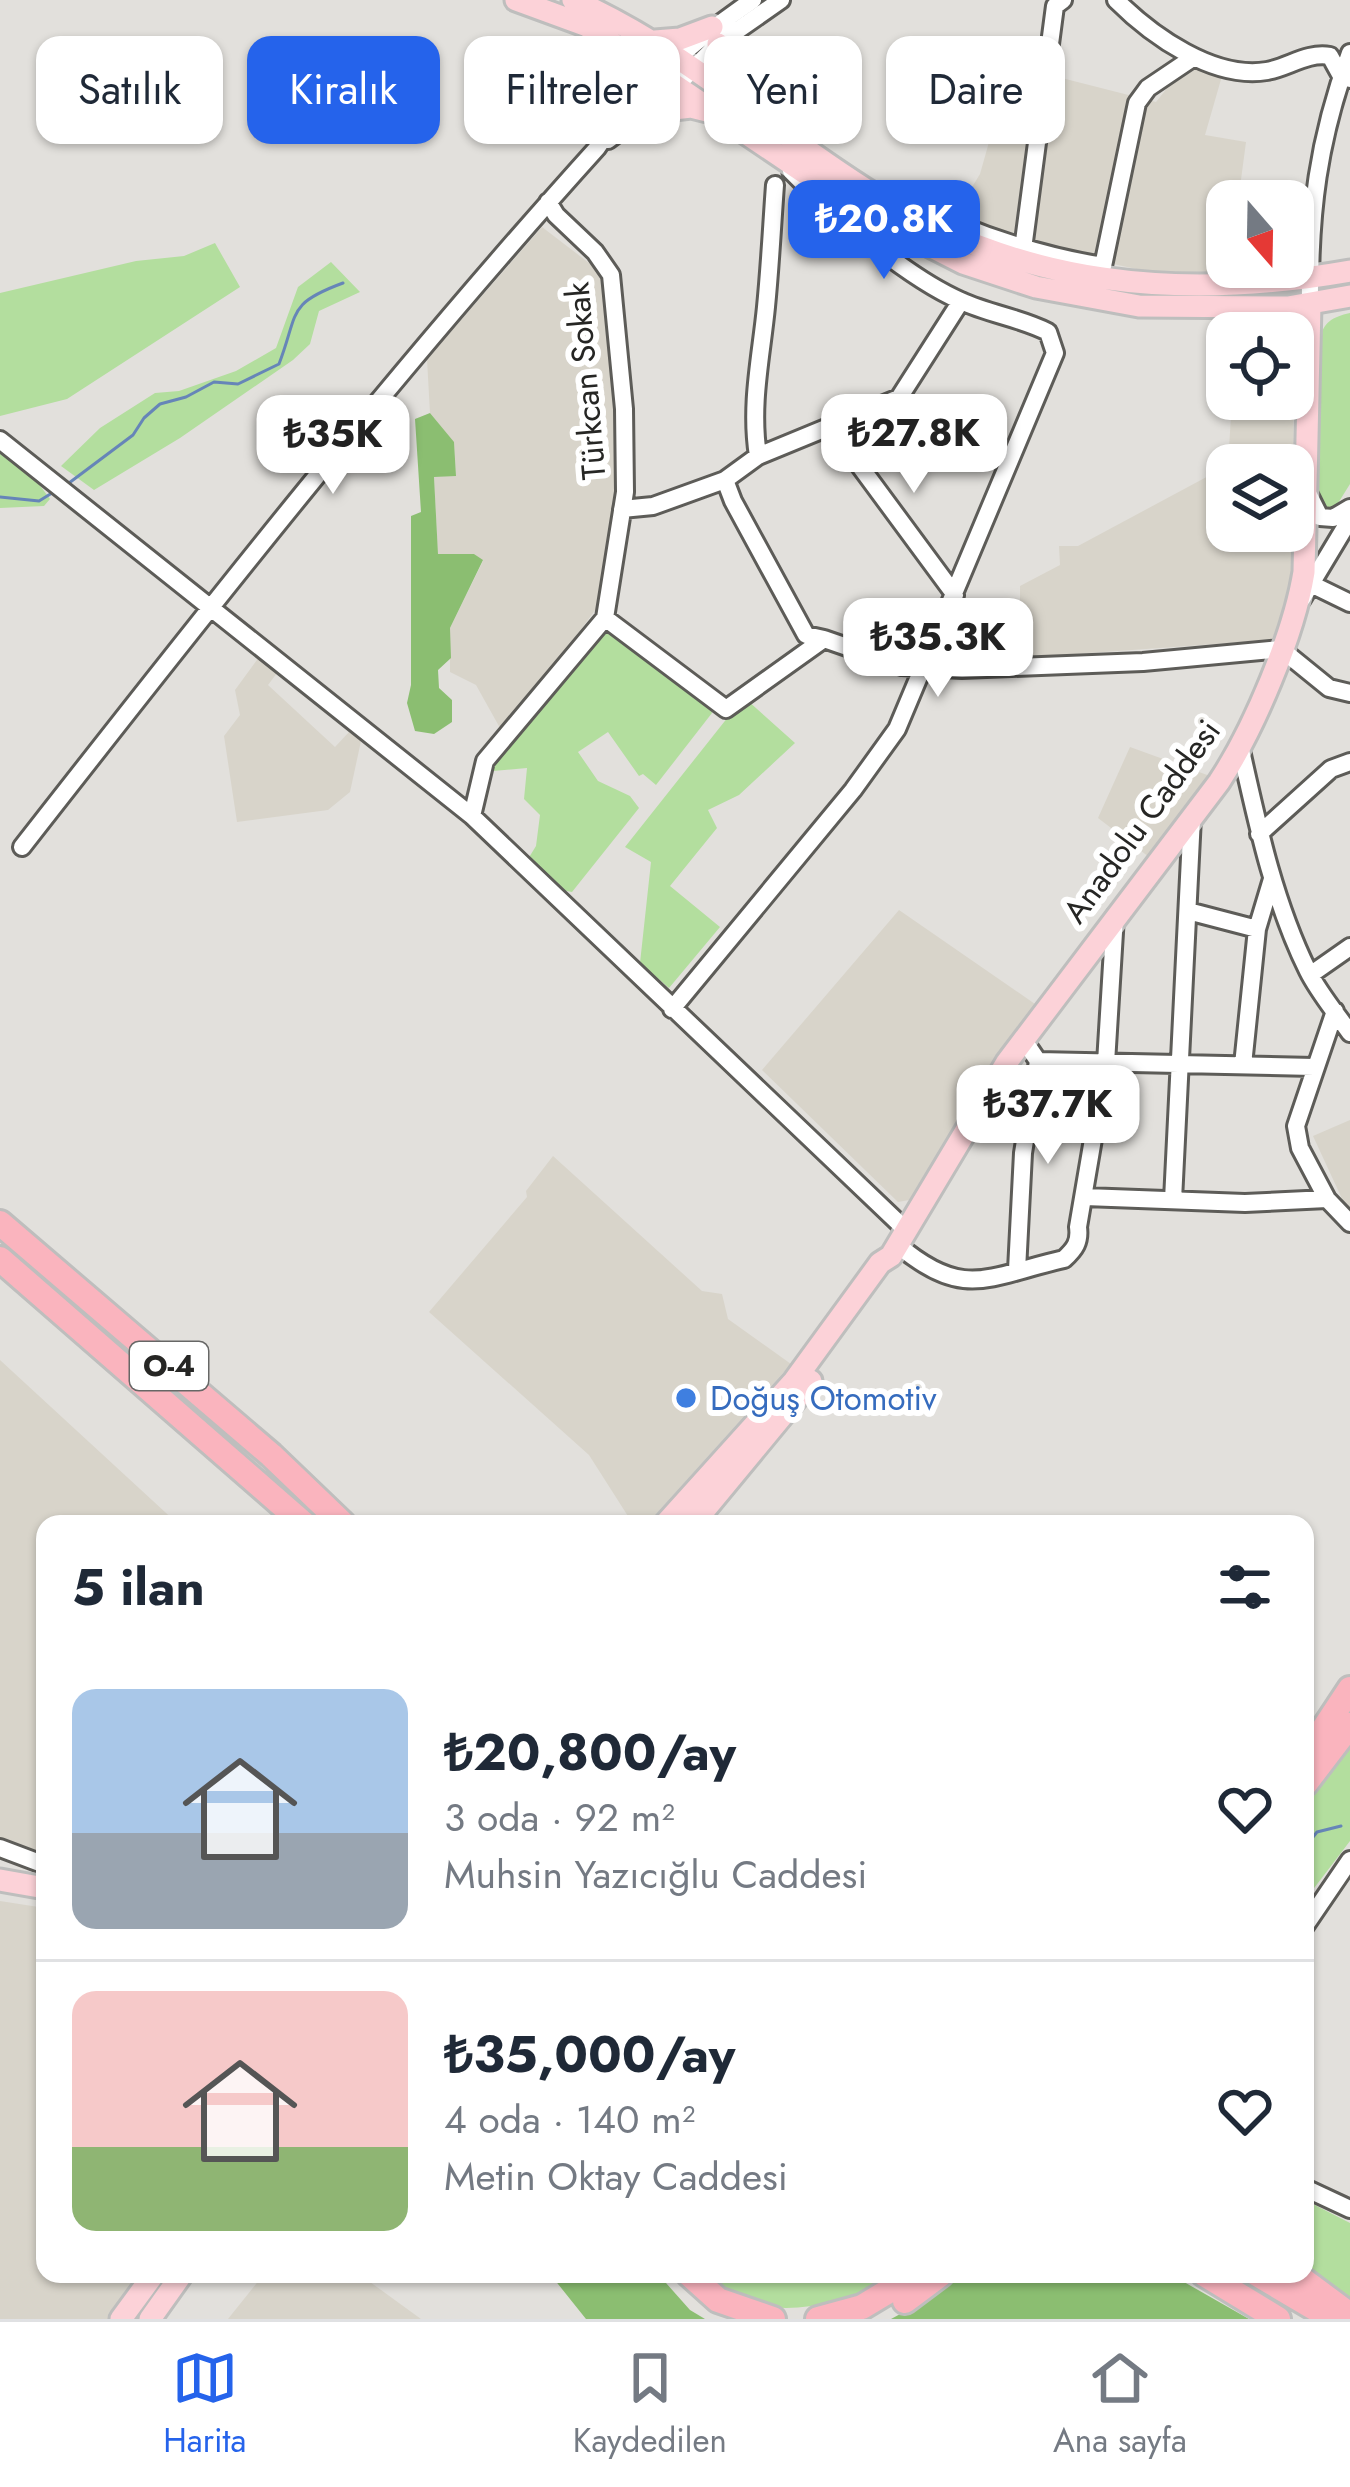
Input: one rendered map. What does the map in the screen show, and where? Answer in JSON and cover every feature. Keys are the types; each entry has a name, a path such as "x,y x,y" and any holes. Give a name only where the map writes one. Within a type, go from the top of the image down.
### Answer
{"highway":[{"name":"O-4","path":"0,1223 271,1455 334,1515"},
{"name":"O-4","path":"0,1258 294,1515"},
{"path":"1314,1750 1350,1687"},
{"path":"1314,1751 1350,1725"},
{"path":"678,2283 722,2319"},
{"path":"699,2283 718,2300 773,2319"},
{"path":"818,2319 862,2307 901,2283"},
{"path":"872,2319 929,2283"},
{"path":"1219,2283 1278,2319"},
{"path":"1272,2283 1333,2319"},
{"path":"1306,2283 1350,2315"}],"main road":[{"path":"516,0 556,12 600,36"},
{"path":"573,0 639,36"},
{"path":"680,58 704,74"},
{"path":"761,144 894,232 963,263 1075,297 1209,312"},
{"path":"804,145 870,192 977,247 1047,268 1136,285 1206,286"},
{"path":"1314,277 1350,271"},
{"path":"1164,308 1310,304 1350,296"},
{"name":"Anadolu Caddesi","path":"1310,304 1310,312"},
{"name":"Anadolu Caddesi","path":"673,1515 794,1381 898,1244 1023,1039 1240,746 1299,605 1306,552"},
{"name":"Anadolu Caddesi","path":"701,1515 773,1430 884,1282 898,1244"},
{"path":"0,1880 36,1889"},
{"path":"121,2319 147,2283"},
{"path":"150,2319 176,2283"}],"street":[{"path":"715,36 781,0"},
{"path":"1023,249 1055,6 1063,0"},
{"path":"1116,0 1132,16 1194,56 1240,73 1270,71 1316,54 1330,56 1347,80"},
{"path":"715,36 754,1"},
{"path":"680,69 704,46"},
{"path":"1314,192 1333,105 1347,80 1350,52"},
{"path":"804,145 955,225 1023,249 1103,266 1138,103 1148,88 1194,56"},
{"path":"22,847 415,355 600,144"},
{"path":"597,148 603,144"},
{"path":"672,1009 853,790 897,729 1055,353 1048,332 961,301 829,210 774,152"},
{"path":"758,456 754,385 766,309 775,185"},
{"name":"Türkcan Sokak","path":"548,202 611,274 624,409 622,509 605,618"},
{"path":"1310,288 1310,304"},
{"path":"622,509 652,506 725,480 758,456 899,398 961,301"},
{"path":"831,427 955,595"},
{"path":"0,440 472,816 672,1009 898,1244 927,1268 954,1280 983,1280 1064,1259 1079,1239 1106,1063 1115,916"},
{"path":"725,480 806,635 902,666 962,669 1143,662 1281,649 1329,688 1350,693"},
{"path":"1314,502 1320,517 1333,518 1350,508"},
{"path":"1299,605 1350,519"},
{"path":"1311,584 1350,603"},
{"path":"472,816 485,761 605,618 726,709 824,639"},
{"path":"1240,746 1259,834 1286,921 1310,976 1350,1033"},
{"path":"1259,834 1331,769 1350,762"},
{"path":"1173,1200 1192,816"},
{"path":"1244,1065 1256,929 1273,878"},
{"path":"1188,911 1256,929"},
{"path":"1310,976 1350,947"},
{"path":"1335,1011 1296,1126 1300,1148 1328,1199 1350,1223"},
{"path":"1017,1270 1023,1153 1038,1061 1023,1039"},
{"path":"1038,1061 1314,1067"},
{"path":"1085,1197 1328,1199"},
{"path":"0,1848 36,1862"},
{"path":"1314,1913 1350,1861"},
{"path":"1314,2192 1350,2210"}],"shaded area":[{"path":"1192,57 1224,69 1205,135 1246,142 1241,180 1206,180 1206,284 1024,245 955,215 980,174 988,144 1065,144 1065,79 1156,102"},
{"path":"542,227 606,276 617,492 599,605 509,726 500,728 476,685 450,672 450,628 483,561 474,554 438,555 434,477 456,475 454,443 430,413 427,359"},
{"path":"1231,420 1293,420 1294,444 1229,444"},
{"path":"1206,477 1206,552 1295,552 1295,561 1272,640 1020,658 1020,586 1060,565 1059,546 1078,546"},
{"path":"259,657 277,673 268,685 335,747 349,732 361,741 350,792 328,810 237,822 224,736 240,715 235,690"},
{"path":"1130,747 1210,776 1149,857 1098,818"},
{"path":"899,910 1035,1004 909,1200 898,1202 762,1070"},
{"path":"1350,1120 1350,1216 1313,1136"},
{"path":"553,1156 702,1291 722,1294 728,1319 791,1364 655,1515 627,1515 589,1455 429,1312 527,1197 526,1191"},
{"path":"0,1360 168,1515 36,1515 36,1853 0,1841"},
{"path":"0,1901 36,1907 36,2283 137,2283 113,2319 0,2319"},
{"path":"257,2283 371,2283 421,2319 228,2319"}],"green space":[{"path":"215,243 240,287 67,399 0,416 0,293 136,261 184,256"},
{"path":"331,262 360,292 319,311 310,344 293,360 94,490 61,466 100,428 155,393 179,391 236,371 276,348 298,287"},
{"path":"1350,313 1350,484 1335,508 1327,511 1319,503 1319,340 1330,321"},
{"path":"430,413 454,442 456,476 434,477 438,554 474,554 483,560 450,628 451,658 438,670 439,688 452,700 452,722 434,734 415,731 407,703 411,685 411,516 421,512 415,419"},
{"path":"0,449 30,472 50,499 44,506 0,508"},
{"path":"616,632 710,706 712,713 656,785 643,774 639,776 608,732 578,752 598,781 630,796 639,808 572,892 561,890 528,859 536,846 540,815 524,799 527,768 493,771 491,766 600,634"},
{"path":"747,700 795,743 739,795 708,810 717,828 670,886 720,927 669,988 640,963 651,862 625,847 732,712"},
{"path":"1350,1743 1350,1841 1314,1888 1314,1796"},
{"path":"1314,2205 1350,2223 1350,2299 1314,2275"},
{"path":"557,2283 666,2283 705,2319 586,2319"},
{"path":"714,2283 882,2283 804,2307 762,2306"},
{"path":"947,2283 1186,2283 1249,2319 891,2319"}],"waterway":[{"path":"69,483 133,435 160,404 214,382 238,384 279,364 303,304 343,283"},
{"path":"0,497 39,501 52,493"},
{"path":"1314,1836 1341,1826"}],"place":[{"name":"Doğuş Otomotiv","path":"686,1398"}]}
